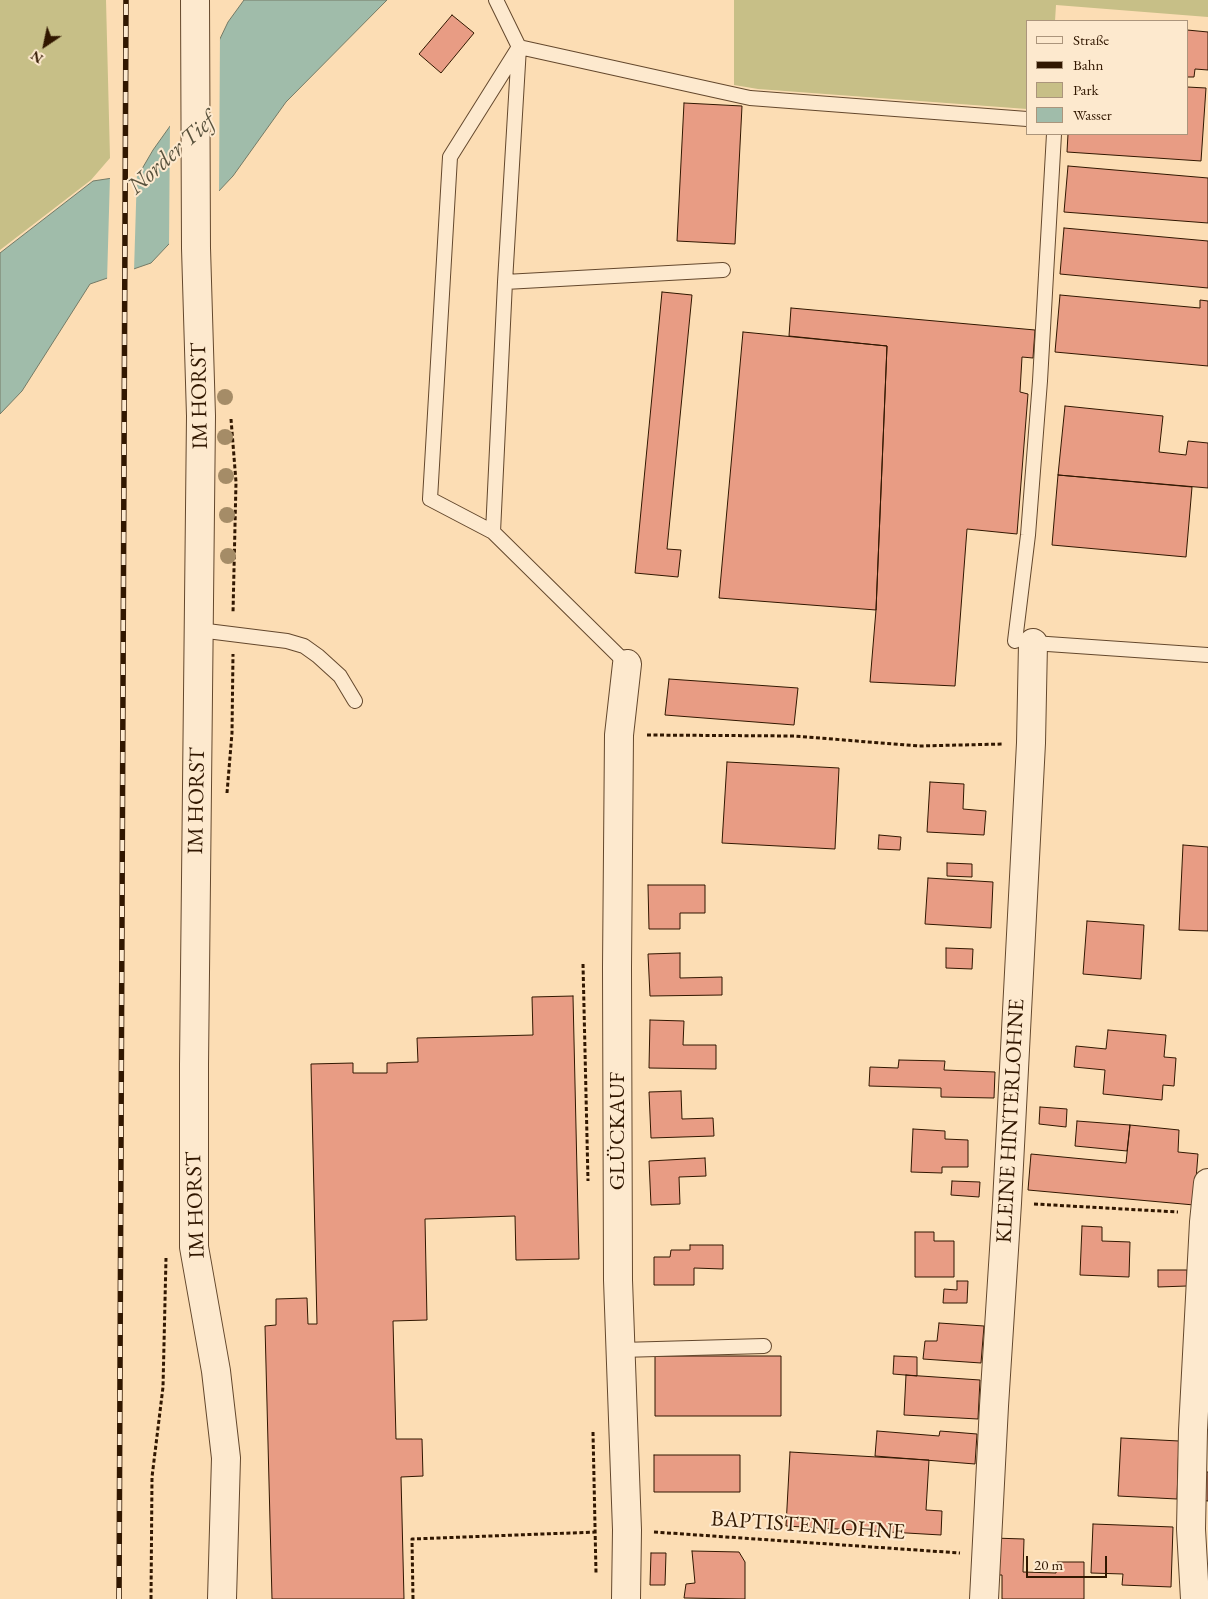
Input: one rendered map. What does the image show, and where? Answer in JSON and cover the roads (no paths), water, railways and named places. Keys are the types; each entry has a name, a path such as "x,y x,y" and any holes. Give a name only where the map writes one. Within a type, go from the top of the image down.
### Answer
{"street":[{"name":"IM HORST","path":"195,8 196,248 201,416 194,1064 194,1247 216,1371 226,1458 222,1599"},
{"name":"KLEINE HINTERLOHNE","path":"984,1599 1031,743 1024,642"},
{"name":"GLÜCKAUF","path":"626,664 619,735 617,966 618,1270 627,1530 626,1599"},
{"path":"1195,1599 1191,1529 1193,1430 1208,1183"}],"lane":[{"path":"493,532 519,46 496,0"},
{"path":"519,46 750,98 1026,119"},
{"path":"519,46 450,157 430,498 493,532 626,664"},
{"path":"1054,135 1040,381 1028,535 1024,642 1208,654"},
{"path":"505,282 723,270"},
{"path":"199,630 287,641 304,646 340,676 355,701"},
{"path":"621,1350 764,1346"}],"water":[{"name":"Norder Tief","path":"244,0 387,0 286,102 233,176 151,263 90,284 22,391 0,414 0,253 93,181 139,174 153,150 195,91 228,22"}],"railway":[{"path":"119,1599 126,0"}]}
